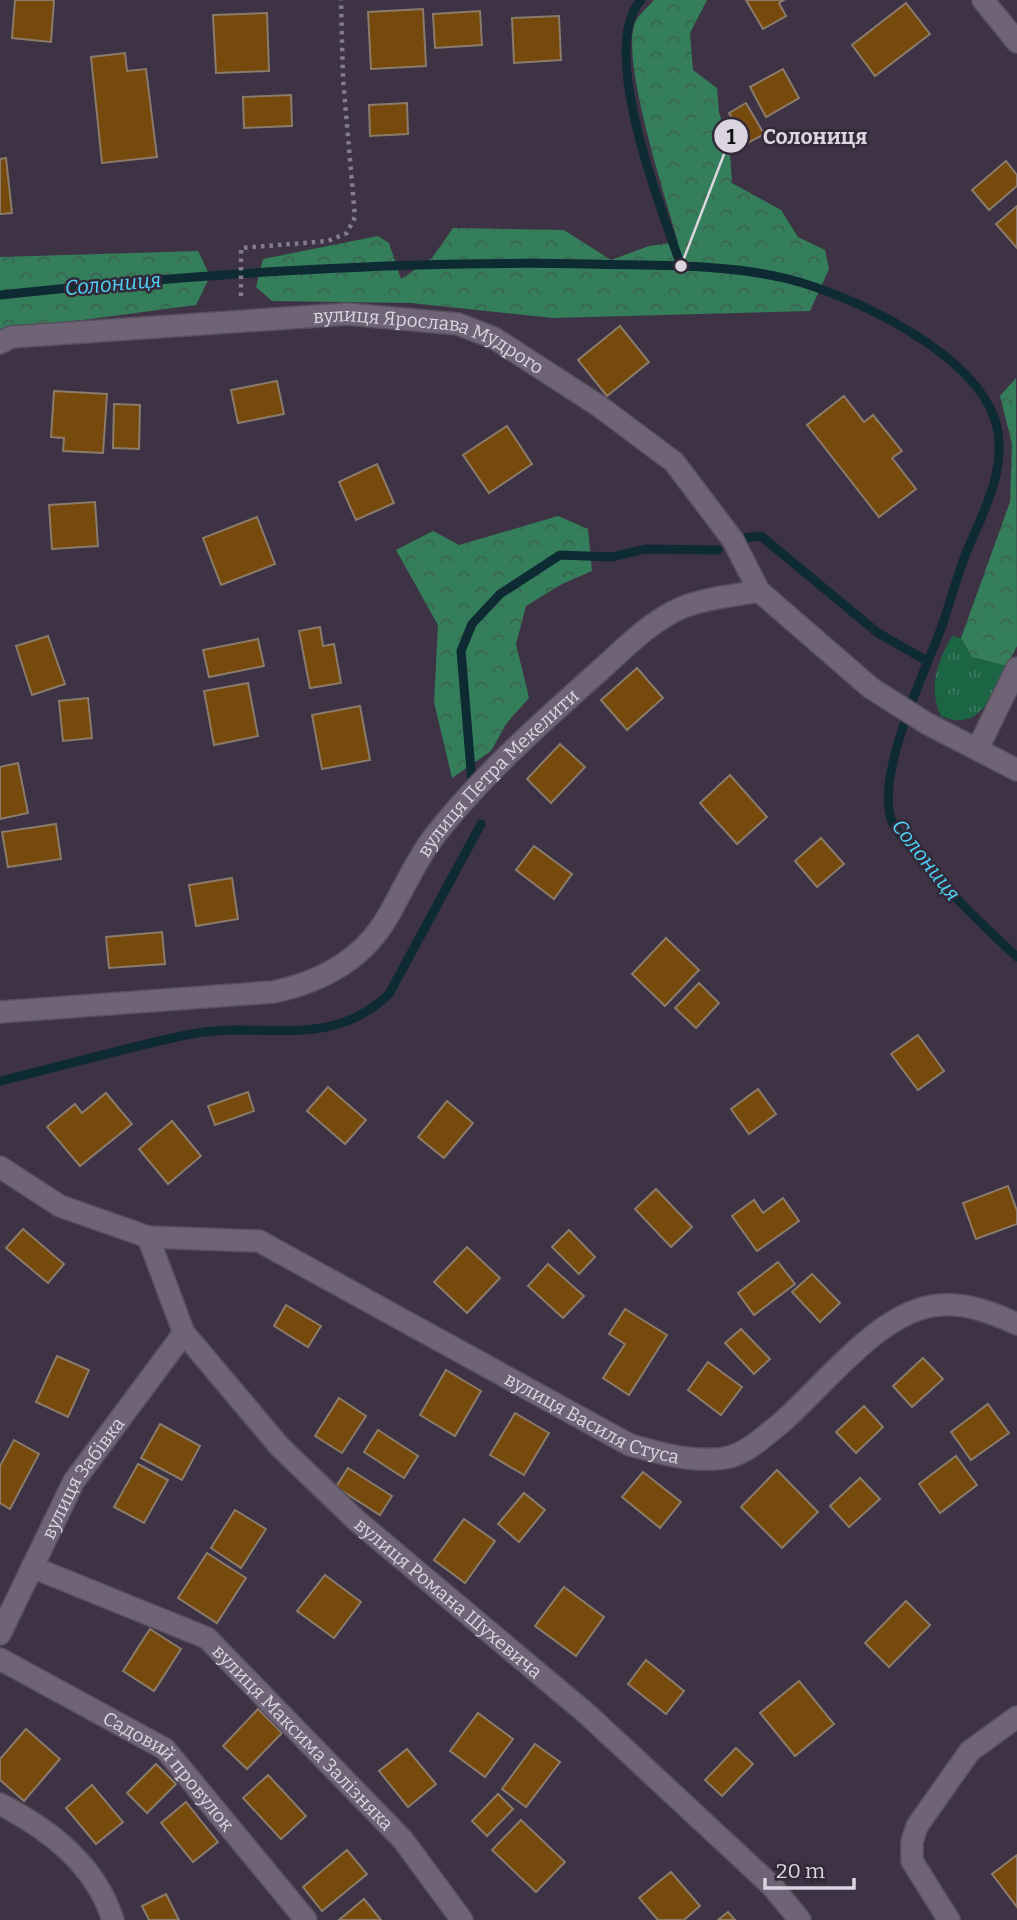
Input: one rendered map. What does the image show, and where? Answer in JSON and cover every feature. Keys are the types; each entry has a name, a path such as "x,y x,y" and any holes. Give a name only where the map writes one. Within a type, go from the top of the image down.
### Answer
{"street":[{"path":"983,0 1017,43"},
{"name":"вулиця Ярослава Мудрого","path":"0,343 11,337 347,314 458,324 494,338 599,406 674,462 733,540 758,591"},
{"path":"758,591 871,688 926,723 978,748 1017,771"},
{"name":"вулиця Петра Мекелити","path":"0,1012 273,992 300,986 339,969 368,944 387,919 433,838 537,727 640,634 680,609 758,591"},
{"path":"978,748 1017,668"},
{"path":"0,1001 30,1009"},
{"path":"0,1167 60,1206 148,1237"},
{"name":"вулиця Василя Стуса","path":"148,1237 259,1241 630,1446 685,1459 725,1458 748,1449 791,1415 870,1340 887,1326 914,1312 939,1305 980,1308 1017,1324"},
{"name":"вулиця Романа Шухевича","path":"148,1237 184,1333 280,1447 356,1520 587,1714 772,1886 800,1920"},
{"name":"вулиця Забівка","path":"0,1634 74,1481 184,1333"},
{"name":"вулиця Максима Залізняка","path":"32,1567 208,1637 403,1840 462,1920"},
{"name":"Садовий провулок","path":"0,1659 165,1749 306,1920"},
{"path":"949,1920 912,1861 912,1842 917,1826 970,1751 1017,1717"},
{"path":"0,1804 23,1816 79,1858 108,1905 113,1920"}],"path":[{"path":"241,322 241,248 328,240 347,233 355,218 342,79 341,0"}],"green space":[{"path":"654,0 707,0 690,33 693,70 717,88 719,113 729,138 732,183 781,210 798,237 825,250 829,269 810,311 553,318 411,303 272,301 256,287 263,259 378,236 389,243 401,279 432,258 453,228 564,230 611,260 649,246 678,242 646,129 633,64 632,39 636,21"},
{"path":"198,251 210,276 196,305 0,331 0,257"},
{"path":"1016,378 1017,646 1007,666 972,657 961,638 1010,502 1012,444 1000,396"},
{"path":"558,516 588,529 592,571 562,584 526,606 516,644 529,698 506,724 491,751 452,778 434,702 438,625 396,550 433,531 459,545"},
{"path":"952,636 961,638 972,657 1007,666 990,699 975,715 966,719 954,720 941,716 935,695 936,675"}],"building":[{"path":"15,0 54,0 51,42 12,38"},
{"path":"746,0 784,0 779,3 786,16 763,29"},
{"path":"906,3 930,34 875,76 852,45"},
{"path":"423,9 426,66 371,69 368,12"},
{"path":"480,11 482,45 435,48 433,14"},
{"path":"267,13 269,71 216,73 213,15"},
{"path":"559,16 561,60 514,63 512,18"},
{"path":"125,53 127,71 146,69 157,157 102,163 91,57"},
{"path":"783,69 799,98 766,117 750,87"},
{"path":"291,95 292,126 244,128 243,97"},
{"path":"407,103 408,134 370,136 369,105"},
{"path":"746,103 764,134 746,144 729,113"},
{"path":"6,158 12,213 0,214 0,159"},
{"path":"1006,161 1017,175 1017,186 989,210 972,190"},
{"path":"1017,206 1017,248 996,224"},
{"path":"620,326 649,362 607,396 578,360"},
{"path":"277,381 284,414 238,423 231,390"},
{"path":"54,391 107,394 103,453 63,451 64,438 51,437"},
{"path":"844,396 864,422 873,415 902,451 892,458 916,489 879,517 807,425"},
{"path":"114,404 140,405 139,449 113,448"},
{"path":"507,426 532,464 489,493 463,455"},
{"path":"377,464 394,503 356,520 339,482"},
{"path":"95,502 98,546 52,549 49,505"},
{"path":"257,517 275,564 221,585 203,538"},
{"path":"320,627 323,646 334,644 341,683 310,688 299,631"},
{"path":"48,636 65,684 32,695 16,646"},
{"path":"258,639 264,666 209,677 203,650"},
{"path":"637,668 663,698 627,730 601,700"},
{"path":"248,683 258,736 214,745 204,691"},
{"path":"88,698 92,738 63,741 59,701"},
{"path":"360,706 370,760 322,769 312,715"},
{"path":"560,744 585,767 551,803 527,779"},
{"path":"18,763 28,813 0,819 0,767"},
{"path":"730,775 767,817 737,844 700,803"},
{"path":"56,824 61,859 8,867 2,832"},
{"path":"821,838 844,864 817,887 795,861"},
{"path":"534,846 572,874 554,899 516,870"},
{"path":"232,878 238,919 196,926 189,885"},
{"path":"162,932 165,964 109,968 106,937"},
{"path":"666,938 699,970 665,1006 632,974"},
{"path":"699,983 719,1003 696,1028 675,1008"},
{"path":"918,1035 944,1071 918,1090 891,1054"},
{"path":"328,1087 366,1120 345,1144 307,1111"},
{"path":"758,1089 776,1114 749,1134 731,1109"},
{"path":"248,1092 254,1111 215,1125 208,1106"},
{"path":"106,1093 132,1124 80,1166 47,1127 75,1104 82,1113"},
{"path":"447,1101 473,1123 444,1158 418,1137"},
{"path":"172,1121 201,1156 168,1184 139,1149"},
{"path":"1008,1186 1017,1211 1017,1224 976,1239 963,1203"},
{"path":"656,1189 692,1227 671,1247 635,1209"},
{"path":"783,1198 799,1221 757,1251 732,1216 754,1200 763,1213"},
{"path":"23,1229 64,1264 48,1283 6,1248"},
{"path":"569,1230 595,1257 579,1274 552,1247"},
{"path":"467,1247 500,1278 467,1313 434,1282"},
{"path":"778,1262 795,1284 754,1315 738,1293"},
{"path":"548,1264 584,1296 563,1318 528,1286"},
{"path":"812,1274 840,1303 820,1322 792,1292"},
{"path":"286,1305 321,1326 308,1347 274,1326"},
{"path":"625,1309 667,1335 629,1395 603,1378 625,1344 609,1334"},
{"path":"741,1329 770,1359 754,1374 725,1343"},
{"path":"57,1356 89,1370 68,1417 36,1402"},
{"path":"923,1358 943,1379 912,1407 893,1386"},
{"path":"708,1362 742,1387 721,1415 688,1390"},
{"path":"446,1370 481,1391 455,1436 420,1415"},
{"path":"339,1398 366,1416 342,1453 315,1436"},
{"path":"988,1404 1009,1433 971,1460 951,1432"},
{"path":"864,1406 883,1427 856,1453 836,1432"},
{"path":"515,1413 549,1433 524,1475 490,1455"},
{"path":"160,1424 200,1446 182,1480 141,1458"},
{"path":"378,1430 418,1456 404,1478 364,1452"},
{"path":"14,1440 39,1454 10,1509 0,1503 0,1466"},
{"path":"956,1456 977,1485 940,1513 919,1484"},
{"path":"138,1464 168,1480 144,1523 114,1507"},
{"path":"348,1468 392,1496 380,1515 336,1487"},
{"path":"777,1470 818,1512 782,1548 741,1507"},
{"path":"643,1472 681,1502 660,1528 622,1497"},
{"path":"860,1478 880,1499 849,1527 830,1506"},
{"path":"524,1493 545,1510 519,1542 498,1524"},
{"path":"235,1510 266,1529 241,1568 211,1548"},
{"path":"464,1519 495,1541 465,1583 434,1560"},
{"path":"207,1553 246,1578 217,1623 178,1598"},
{"path":"325,1575 361,1602 334,1638 297,1611"},
{"path":"564,1587 604,1617 576,1656 535,1626"},
{"path":"906,1601 930,1625 889,1667 865,1643"},
{"path":"150,1629 181,1649 154,1691 123,1671"},
{"path":"646,1660 684,1691 666,1714 628,1684"},
{"path":"799,1681 834,1724 795,1756 760,1713"},
{"path":"258,1709 282,1733 247,1769 223,1746"},
{"path":"478,1713 513,1739 485,1777 450,1751"},
{"path":"26,1729 60,1759 24,1801 0,1780 0,1759"},
{"path":"535,1744 560,1762 526,1807 502,1789"},
{"path":"736,1748 753,1764 722,1796 705,1780"},
{"path":"407,1749 436,1784 408,1807 379,1771"},
{"path":"156,1764 176,1784 147,1813 127,1793"},
{"path":"268,1775 306,1816 281,1839 243,1798"},
{"path":"92,1785 123,1822 96,1844 66,1808"},
{"path":"498,1794 513,1809 487,1836 472,1821"},
{"path":"186,1802 218,1842 193,1862 161,1823"},
{"path":"521,1820 565,1862 536,1892 492,1850"},
{"path":"347,1850 367,1874 322,1911 303,1887"},
{"path":"1017,1855 1017,1907 992,1874"},
{"path":"671,1872 700,1906 684,1920 658,1920 639,1898"},
{"path":"166,1894 179,1920 149,1920 142,1906"},
{"path":"364,1899 381,1920 339,1920"},
{"path":"728,1912 735,1920 718,1920"}],"waterway":[{"path":"641,0 629,23 626,54 629,91 648,170 681,266"},
{"name":"Солониця","path":"0,295 294,270 515,263 689,266 739,270 788,279 844,298 907,330 937,350 962,372 982,395 995,420 999,451 990,497 963,560 942,626 904,725 895,754 888,805 893,824 902,837 950,892 1017,957"},
{"path":"736,539 761,536 878,633 927,661"},
{"path":"472,782 461,651 472,624 500,594 560,555 612,557 645,549 718,550"},
{"path":"0,1081 191,1034 319,1028 343,1023 366,1012 389,994 481,824"}],"place":[{"name":"Солониця","path":"681,266"}]}
